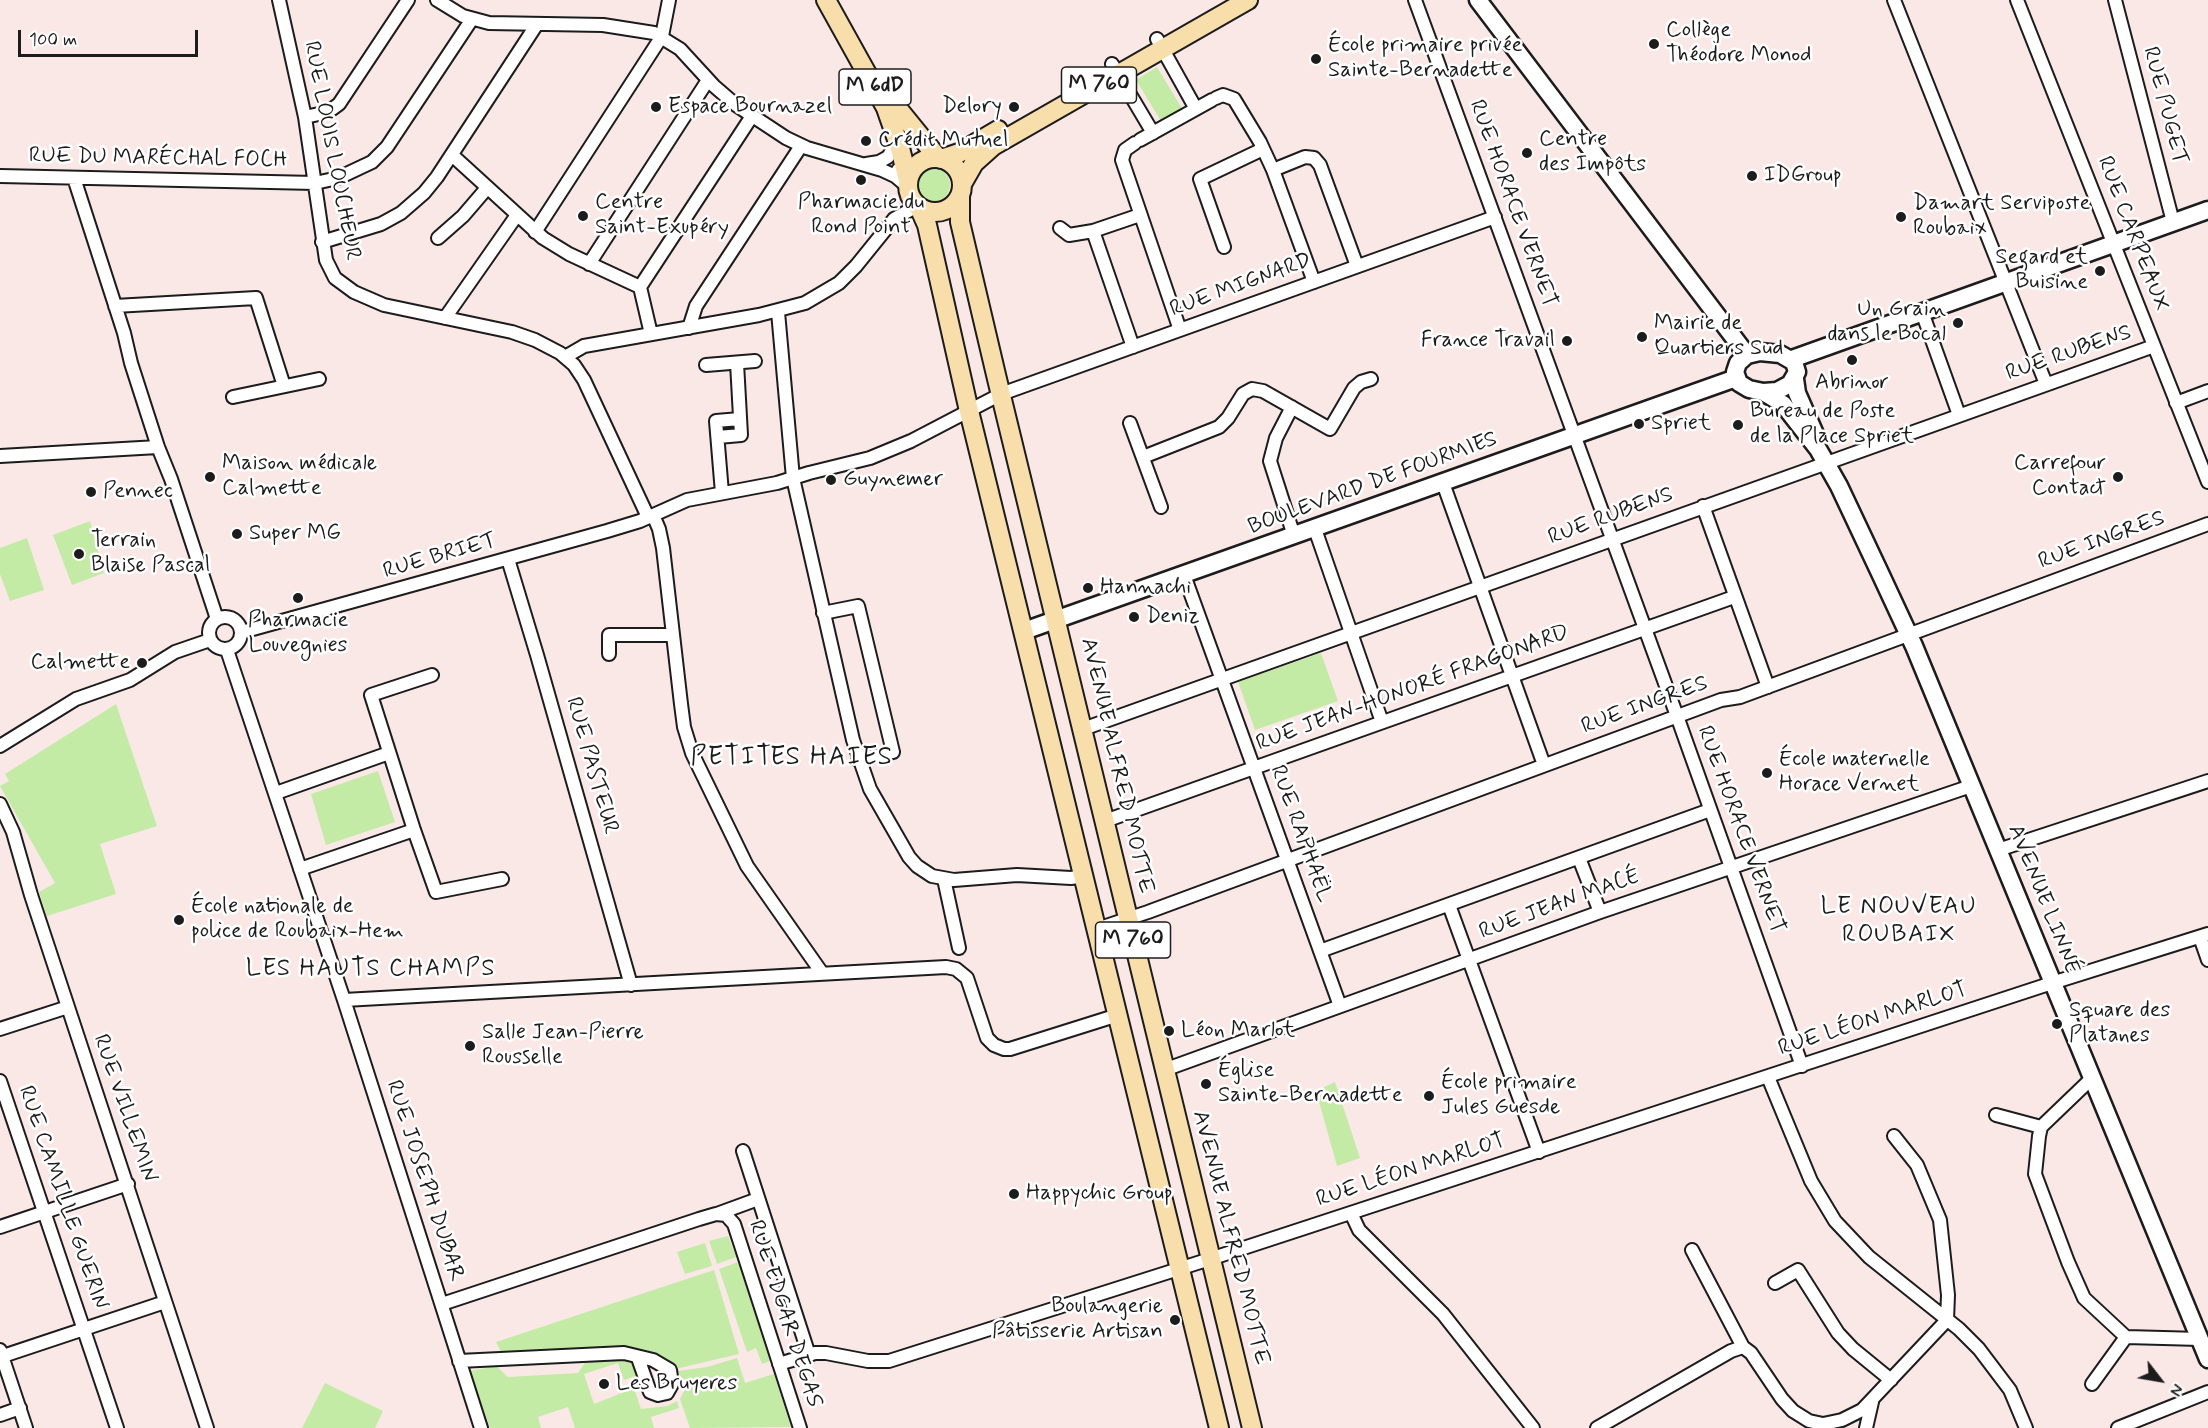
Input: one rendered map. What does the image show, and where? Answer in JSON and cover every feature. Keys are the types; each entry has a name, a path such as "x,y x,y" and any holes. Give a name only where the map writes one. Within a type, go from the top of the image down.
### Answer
{"main road":[{"name":"M 6dD","path":"826,0 884,104 910,175"},
{"path":"835,0 891,100 939,158 956,168 961,190 951,208 931,213 918,207 910,198 910,175 927,159 939,158"},
{"name":"M 760","path":"1160,44 1224,0"},
{"name":"M 760","path":"939,158 968,148 1160,44 1248,0"},
{"name":"M 760","path":"961,190 974,163 988,149 1115,69"},
{"name":"AVENUE ALFRED MOTTE","path":"961,190 959,214 962,230 1252,1428"},
{"name":"M 760","path":"918,207 927,225 969,411 1219,1428"}],"street":[{"name":"RUE LOUIS LOUCHEUR","path":"279,0 305,117 322,242 331,272 339,282 354,292 384,305 525,336 545,344 574,365 584,380 650,516 663,548 684,727 692,753 747,866 822,973"},
{"path":"305,117 328,112 339,104 408,0"},
{"path":"438,0 472,19 498,24 603,25 639,29 662,36 680,49 728,99 801,146 895,176 910,175"},
{"path":"535,232 662,36 669,0"},
{"name":"RUE HORACE VERNET","path":"1415,0 1677,716 1802,1066"},
{"path":"1894,0 2046,384"},
{"name":"RUE CARPEAUX","path":"2017,0 2208,482"},
{"name":"RUE PUGET","path":"2115,0 2173,222"},
{"path":"1479,1 1747,355"},
{"name":"RUE DU MARÉCHAL FOCH","path":"0,176 315,183 338,178 357,171 382,153 472,19"},
{"path":"322,242 372,228 401,213 424,193 452,155 537,24"},
{"path":"1160,44 1196,108"},
{"path":"1115,69 1153,133"},
{"path":"589,264 708,80"},
{"path":"1180,330 1122,160 1125,150 1196,108 1223,95 1234,99 1263,148 1314,282"},
{"path":"651,334 640,287 752,116"},
{"path":"865,165 888,157 894,147 896,136"},
{"path":"689,327 696,306 801,146"},
{"path":"1224,247 1200,179 1263,148"},
{"path":"452,155 535,232 556,247 640,287"},
{"path":"1273,170 1305,157 1314,158 1320,165 1357,266"},
{"path":"882,170 896,170 910,175"},
{"path":"74,178 158,447 171,479 217,619"},
{"path":"438,238 463,216 487,188"},
{"path":"565,357 584,346 778,312 805,303 839,283 856,266 894,219 918,207"},
{"path":"1792,359 2208,210"},
{"path":"445,318 517,215"},
{"path":"1060,228 1069,234 1093,231 1140,215"},
{"name":"RUE MIGNARD","path":"1001,394 1495,217"},
{"path":"1093,231 1133,347"},
{"path":"115,306 256,298 284,386"},
{"path":"778,312 793,478 858,760 870,789 909,857 922,870 944,879 959,880 1017,875 1066,878 1084,876"},
{"path":"1922,312 1959,415"},
{"name":"RUE RUBENS","path":"1083,729 2154,346"},
{"path":"1768,352 1792,359 1797,366 1795,379 1784,388 1763,392 1746,388 1736,378 1737,365 1747,355 1768,352"},
{"path":"706,365 754,362"},
{"path":"722,494 718,437 741,435 737,363"},
{"name":"BOULEVARD DE FOURMIES","path":"1024,631 1736,378"},
{"path":"233,398 319,379"},
{"path":"1143,457 1219,427 1247,391 1263,391 1330,429 1357,384 1371,379"},
{"name":"AVENUE LINNÉ","path":"1795,379 1797,393 1826,462 1908,634 2208,1359"},
{"path":"2176,403 2208,391"},
{"name":"AVENUE LINNÉ","path":"1763,392 1772,395 1786,407 1826,462"},
{"path":"969,411 1001,394"},
{"path":"1292,407 1276,438 1270,461 1294,536"},
{"name":"RUE BRIET","path":"242,632 607,531 650,516 680,502 793,478 877,456 912,441 969,411"},
{"path":"1130,423 1161,507"},
{"path":"0,456 158,447"},
{"path":"1443,483 1544,765"},
{"path":"1703,506 1768,687"},
{"name":"RUE INGRES","path":"1097,929 1721,700 1740,697 1768,687 2208,524"},
{"path":"1315,529 1382,722"},
{"name":"RUE PASTEUR","path":"508,559 631,985"},
{"name":"RUE RAPHAËL","path":"1184,575 1340,1006"},
{"name":"RUE JEAN-HONORÉ FRAGONARD","path":"1105,821 1734,597"},
{"path":"823,613 858,606 861,616 893,752 858,760"},
{"path":"225,617 239,624 242,632 237,645 227,650 217,647 210,640 210,627 217,619 225,617"},
{"path":"609,654 609,635 673,635"},
{"path":"0,746 76,699 130,680 175,652 210,640"},
{"name":"RUE JOSEPH DUBAR","path":"227,650 344,1000 481,1428"},
{"path":"432,675 371,696 414,830 436,892 502,879"},
{"path":"276,793 389,753"},
{"path":"1998,850 2208,781"},
{"name":"RUE JEAN MACÉ","path":"1164,1070 1600,912 1971,786"},
{"name":"RUE VILLEMIN","path":"0,804 13,832 68,1007 207,1428"},
{"path":"1320,951 1710,810"},
{"path":"300,869 414,830"},
{"path":"1580,858 1600,912"},
{"path":"944,879 958,948"},
{"path":"1449,905 1539,1152"},
{"path":"2204,936 2208,960"},
{"name":"RUE LÉON MARLOT","path":"779,1364 809,1355 826,1353 868,1361 889,1361 1210,1259 2052,983 2204,936"},
{"path":"344,1000 822,973 953,968 962,973 968,981 987,1038 994,1045 1004,1049 1010,1050 1118,1016"},
{"path":"0,1029 68,1007"},
{"path":"1768,1077 1811,1181 1835,1221 1869,1257 1979,1349 2000,1374 2015,1399 2026,1428"},
{"path":"2091,1078 2041,1127 2038,1136 2035,1174 2068,1262 2085,1298 2126,1337 2200,1339"},
{"name":"RUE CAMILLE GUERIN","path":"0,1081 117,1428"},
{"path":"1996,1115 2041,1127"},
{"path":"1692,1251 1743,1347 1750,1353 1793,1411 1809,1421 1822,1424 1835,1423 1856,1414 1872,1402 1947,1320 1948,1295 1940,1220 1917,1165 1894,1136"},
{"name":"RUE EDGAR DEGAS","path":"743,1151 809,1355"},
{"path":"0,1227 128,1184"},
{"path":"442,1304 721,1215 758,1199"},
{"path":"1351,1213 1359,1230 1443,1314 1533,1428"},
{"name":"RUE EDGAR DEGAS","path":"721,1215 734,1224 800,1428"},
{"path":"1775,1283 1798,1270 1838,1333 1853,1349 1891,1380"},
{"path":"26,1428 1,1354 165,1302"},
{"path":"2092,1384 2126,1337"},
{"path":"1597,1428 1731,1351 1743,1347"},
{"path":"459,1360 619,1353 638,1358"},
{"path":"2118,1428 2208,1392"},
{"path":"1866,1428 1872,1402"},
{"path":"0,1415 20,1408"}],"green space":[{"path":"1157,67 1183,110 1162,123 1136,80"},
{"path":"933,168 945,173 950,185 945,197 933,202 921,197 916,185 921,173"},
{"name":"Terrain Blaise Pascal","path":"90,521 104,573 72,585 53,535"},
{"path":"27,538 44,590 10,601 0,574 0,548"},
{"path":"1321,653 1338,701 1255,730 1238,682"},
{"path":"116,704 157,826 100,844 116,894 47,916 39,892 55,883 0,786 9,781 5,774"},
{"path":"378,771 395,822 326,845 311,794"},
{"path":"1335,1082 1360,1158 1337,1166 1316,1091"},
{"path":"728,1236 736,1257 717,1264 709,1241"},
{"path":"705,1243 712,1266 685,1274 677,1252"},
{"path":"738,1262 770,1361 762,1364 756,1348 747,1352 719,1269"},
{"path":"714,1270 739,1354 675,1369 633,1349 502,1354 496,1342"},
{"path":"615,1358 630,1362 640,1375 624,1380 618,1363 584,1374 594,1404 634,1388 641,1409 667,1406 677,1401 679,1408 651,1417 654,1428 575,1428 568,1407 538,1417 541,1428 490,1428 470,1371 496,1366 508,1377 578,1373 586,1361"},
{"path":"737,1358 745,1383 774,1374 791,1427 690,1428 680,1399 685,1389 678,1371 707,1367"},
{"path":"325,1383 383,1411 375,1428 302,1428"}],"place":[{"name":"Collège Théodore Monod","path":"1654,44"},
{"name":"École primaire privée Sainte-Bernadette","path":"1316,59"},
{"name":"Espace Bournazel","path":"656,107"},
{"name":"Delory","path":"1014,107"},
{"name":"Crédit Mutuel","path":"866,141"},
{"name":"Centre des Impôts","path":"1527,153"},
{"name":"IDGroup","path":"1752,176"},
{"name":"Pharmacie du Rond Point","path":"861,180"},
{"name":"Centre Saint-Exupéry","path":"583,216"},
{"name":"Damart Serviposte Roubaix","path":"1901,217"},
{"name":"Segard et Buisine","path":"2100,271"},
{"name":"Un Grain dans le Bocal","path":"1958,323"},
{"name":"Mairie de Quartiers Sud","path":"1642,337"},
{"name":"France Travail","path":"1567,341"},
{"name":"Abrinor","path":"1852,360"},
{"name":"Spriet","path":"1639,424"},
{"name":"Bureau de Poste de la Place Spriet","path":"1738,425"},
{"name":"Maison médicale Calmette","path":"210,477"},
{"name":"Carrefour Contact","path":"2118,477"},
{"name":"Guynemer","path":"831,480"},
{"name":"Pennec","path":"91,492"},
{"name":"Super MG","path":"237,534"},
{"name":"Terrain Blaise Pascal","path":"79,554"},
{"name":"Hannachi","path":"1088,588"},
{"name":"Pharmacie Louvegnies","path":"298,598"},
{"name":"Deniz","path":"1134,617"},
{"name":"Calmette","path":"142,663"},
{"name":"École maternelle Horace Vernet","path":"1767,773"},
{"name":"École nationale de police de Roubaix-Hem","path":"179,920"},
{"name":"Square des Platanes","path":"2057,1024"},
{"name":"Léon Marlot","path":"1169,1031"},
{"name":"Salle Jean-Pierre Rousselle","path":"470,1046"},
{"name":"Église Sainte-Bernadette","path":"1206,1084"},
{"name":"École primaire Jules Guesde","path":"1429,1096"},
{"name":"Happychic Group","path":"1014,1194"},
{"name":"Boulangerie Pâtisserie Artisan","path":"1175,1320"},
{"name":"Les Bruyeres","path":"604,1384"}],"district":[{"name":"PETITES HAIES","path":"792,759"},
{"name":"LE NOUVEAU ROUBAIX","path":"1899,922"},
{"name":"LES HAUTS CHAMPS","path":"371,970"}]}
